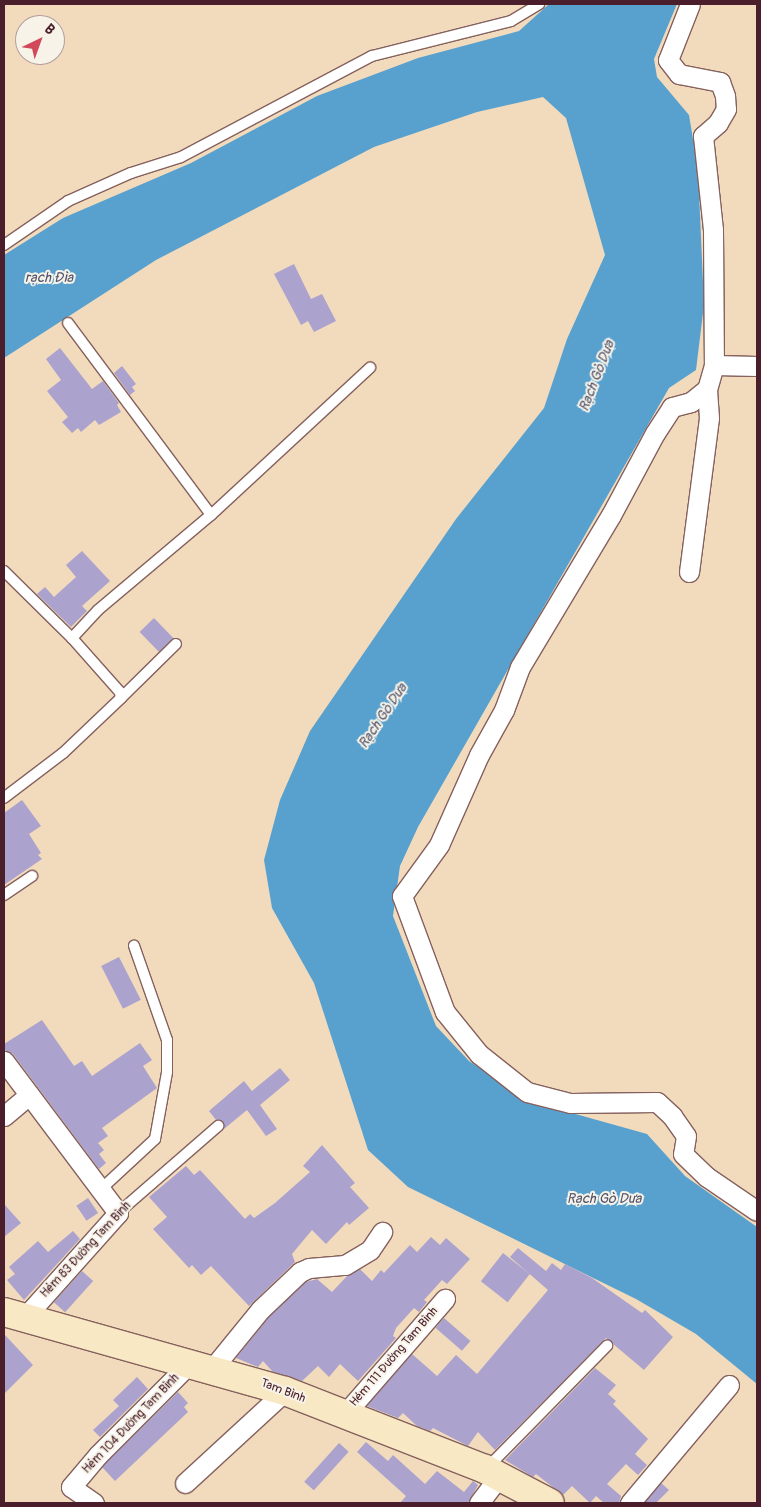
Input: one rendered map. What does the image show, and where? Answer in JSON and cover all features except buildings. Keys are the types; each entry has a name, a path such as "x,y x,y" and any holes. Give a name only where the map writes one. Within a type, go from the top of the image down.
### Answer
{"main road":[{"name":"Tam Bình","path":"14,1315 285,1391 492,1473 550,1503"}],"street":[{"path":"689,572 709,418 707,389 714,365 713,230 703,136 718,123 726,110 725,96 720,82 679,74 668,60 690,4"},
{"path":"714,365 757,366"},
{"path":"707,389 691,402 672,407 655,433 611,515 520,667 504,710 479,755 439,845 402,896 445,1012 479,1054 527,1092 570,1103 657,1102 672,1116 686,1136 683,1154 707,1177 757,1211"},
{"path":"4,1061 118,1213"},
{"path":"4,1116 29,1095"},
{"name":"Hẻm 83 Đường Tam Bình","path":"14,1315 118,1213"},
{"path":"201,1366 300,1272 309,1268 345,1265 370,1250 382,1232"},
{"name":"Hẻm 111 Đường Tam Bình","path":"344,1415 445,1299"},
{"name":"Hẻm 104 Đường Tam Bình","path":"94,1503 71,1487 98,1455 201,1366"},
{"path":"630,1503 729,1385"},
{"path":"185,1483 285,1391"},
{"path":"479,1503 492,1473"}],"lane":[{"path":"4,246 68,201 131,172 181,157 372,56 511,21 539,4"},
{"path":"68,323 211,515"},
{"path":"72,638 98,610 211,515 370,368"},
{"path":"4,570 72,638 120,692 121,698"},
{"path":"4,798 63,753 176,644"},
{"path":"4,895 32,876"},
{"path":"100,1190 155,1139 167,1072 167,1040 134,946"},
{"name":"Hẻm 83 Đường Tam Bình","path":"118,1213 218,1126"},
{"path":"492,1473 607,1346"}],"water":[{"name":"Rạch Gò Dưa","path":"549,4 677,4 654,59 657,77 689,115 698,169 704,305 696,370 669,388 418,827 400,866 393,916 436,1026 469,1061 529,1101 647,1134 685,1176 757,1227 757,1384 696,1334 636,1299 408,1187 368,1150 314,983 272,908 264,860 280,800 310,731 456,519 544,408 567,339 605,255 566,118 543,97 477,112 374,147 156,260 4,358 4,255 63,218 191,163 317,96 418,58 519,31"}],"water label":[{"name":"rạch Đìa","path":"49,278"}]}
